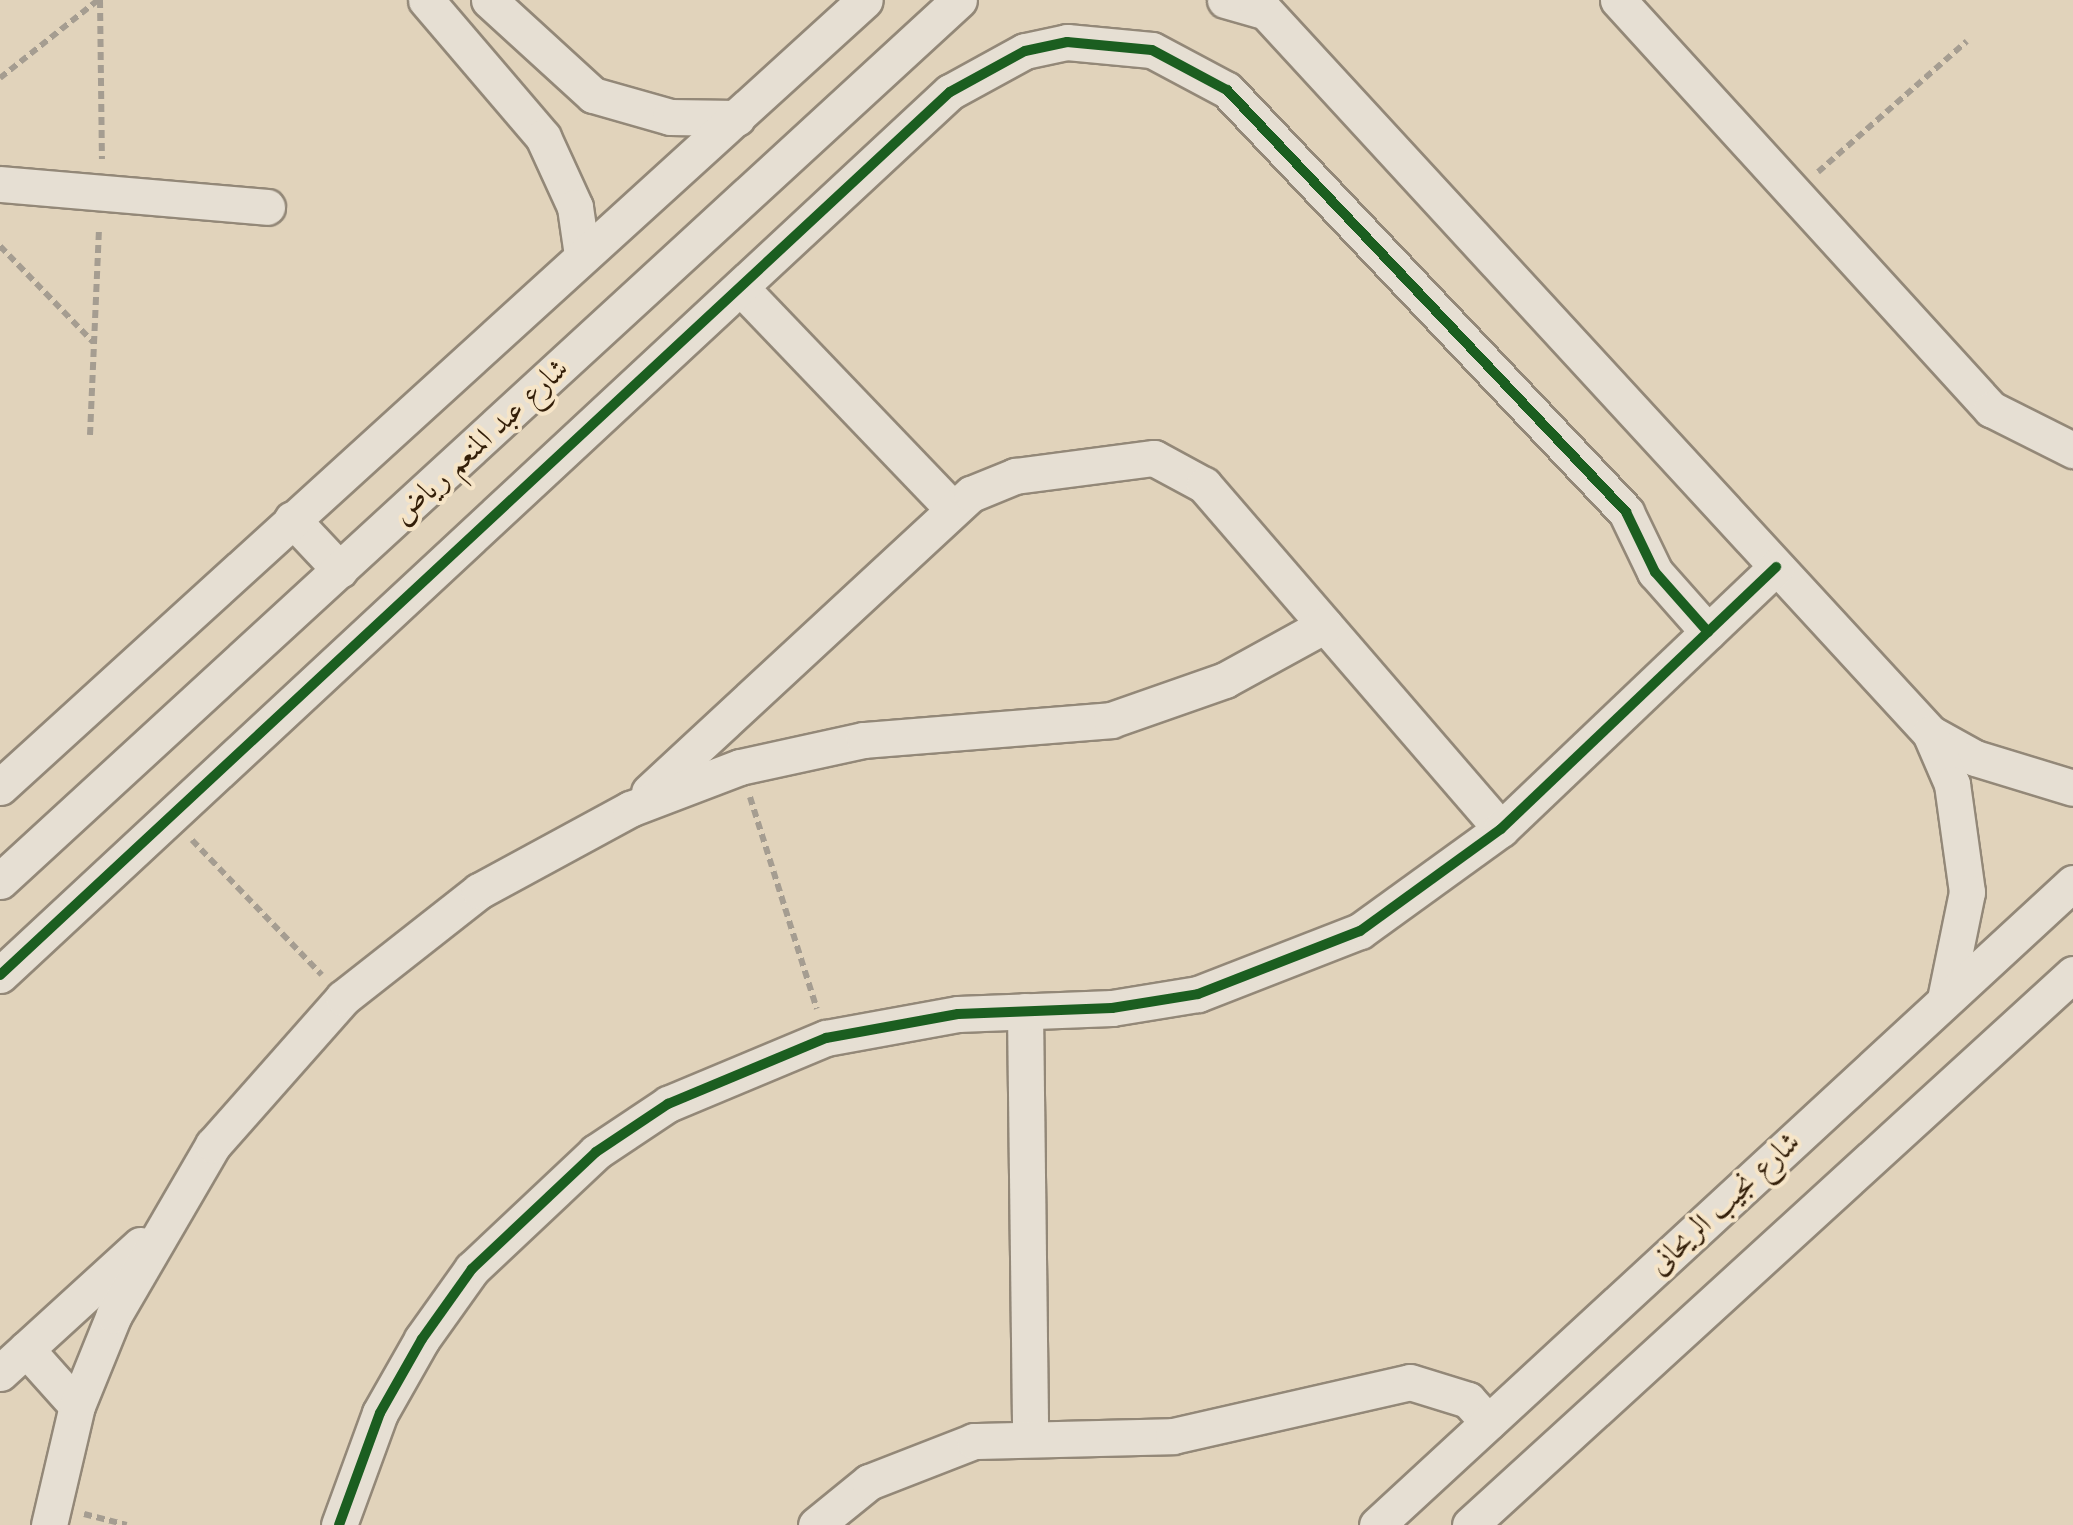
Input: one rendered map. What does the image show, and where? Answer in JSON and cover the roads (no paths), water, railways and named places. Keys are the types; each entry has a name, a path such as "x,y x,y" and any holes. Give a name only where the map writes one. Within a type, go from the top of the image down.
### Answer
{"street":[{"path":"426,0 544,137 575,207 582,255"},
{"path":"489,0 593,95 670,118 737,118"},
{"path":"0,787 865,0"},
{"name":"شارع عبد المنعم رياض","path":"0,881 959,0"},
{"path":"1224,0 1257,5 1930,733 2008,771 2073,788"},
{"path":"1618,0 1992,409 2073,450"},
{"path":"0,975 741,288 986,68 1067,42 1152,50 1228,90 1626,512 1655,572 1708,632"},
{"path":"0,184 268,207"},
{"path":"741,288 952,508"},
{"path":"630,810 952,508 1015,476 1154,458 1204,485 1501,829"},
{"path":"292,519 340,570"},
{"path":"338,1525 380,1413 422,1338 531,1206 668,1104 826,1038 1026,1011 1112,1008 1281,968 1360,931 1501,829 1776,567"},
{"path":"49,1525 78,1406 160,1228 214,1145 343,998 479,891 630,810 740,767 864,740 1111,720 1226,680 1325,624"},
{"path":"714,731 740,767"},
{"path":"1930,733 1965,856 1960,947 1945,999"},
{"name":"شارع نجيب الريحانى","path":"1377,1525 2073,882"},
{"path":"1470,1525 2073,974"},
{"path":"1026,1011 1030,1436"},
{"path":"0,1373 160,1228"},
{"path":"26,1350 78,1406"},
{"path":"816,1525 920,1457 1030,1436 1244,1426 1410,1382 1468,1400 1488,1422"}]}
